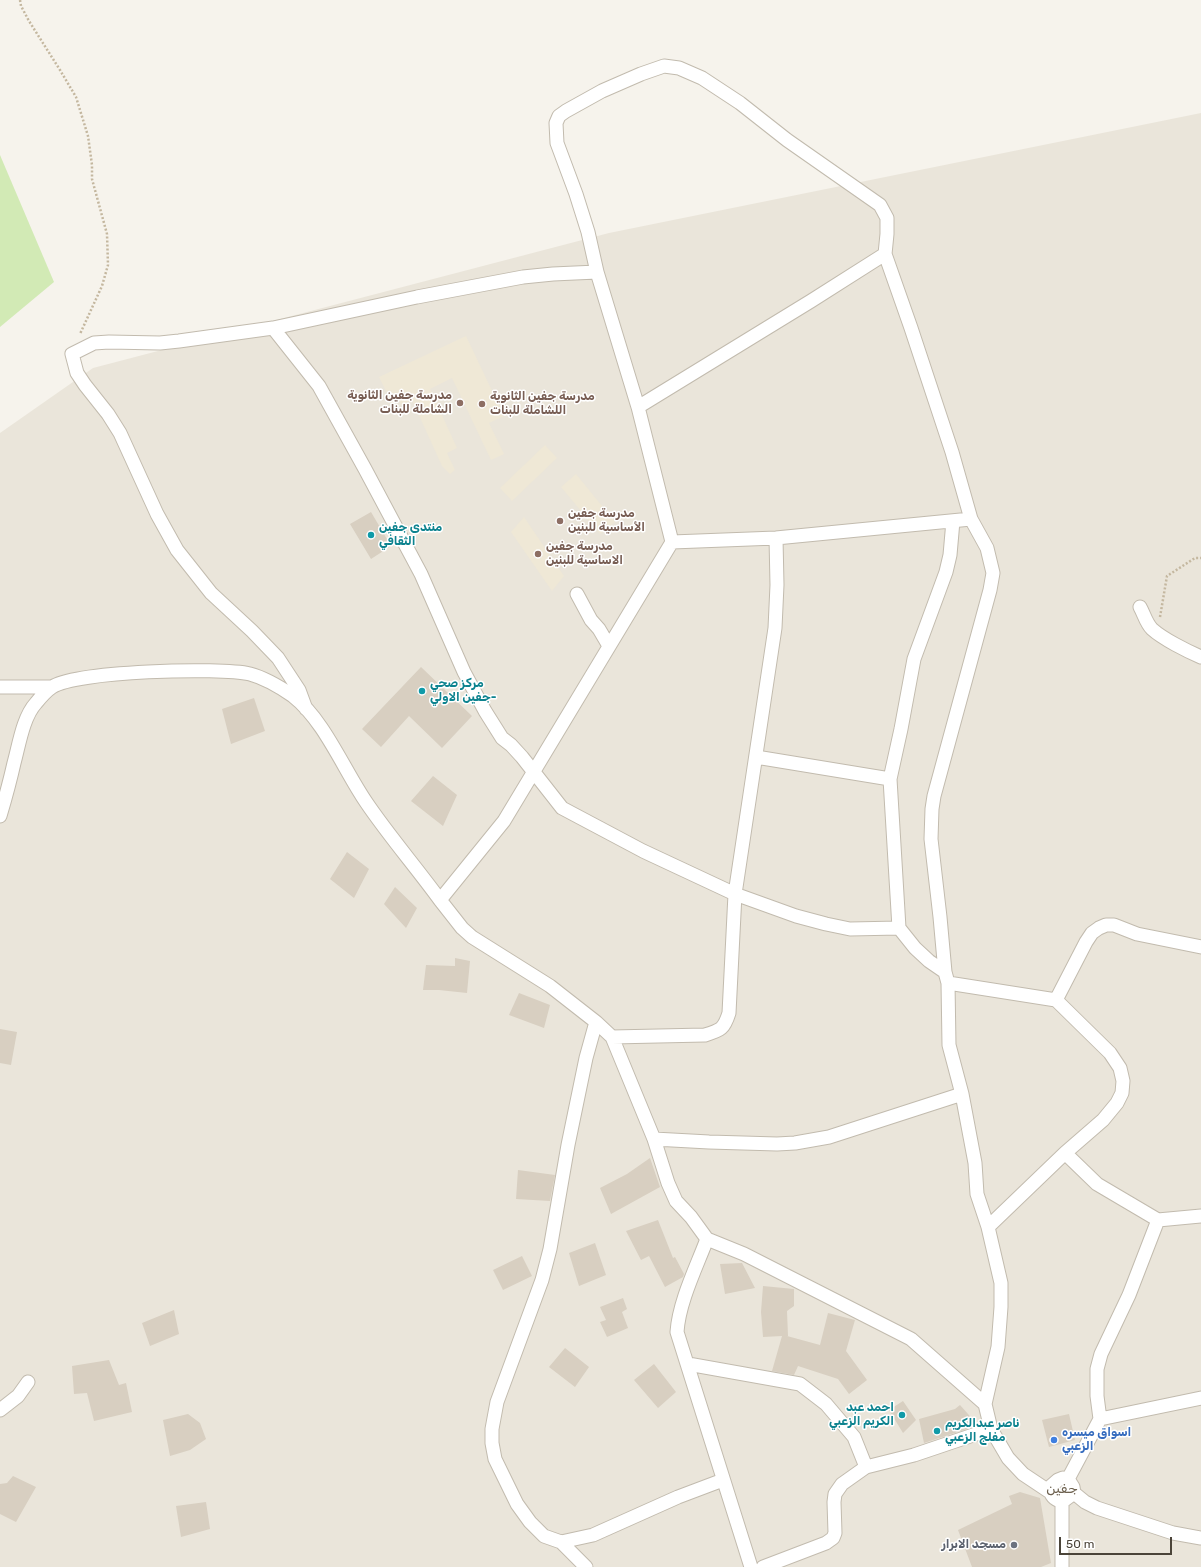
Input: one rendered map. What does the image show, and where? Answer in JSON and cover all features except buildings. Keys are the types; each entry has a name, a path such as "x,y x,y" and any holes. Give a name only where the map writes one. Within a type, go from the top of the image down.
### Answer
{"street":[{"path":"440,900 504,821 672,542 638,407 597,272 582,212 557,143 556,123 559,116 566,111 602,91 664,66 679,68 702,78 734,99 787,140 880,205 886,218 887,234 885,254 952,452 971,520 987,548 993,573 990,590 932,809 931,839 946,978 949,1045 962,1094 975,1163 977,1194 988,1227 1001,1283 998,1347 985,1404 991,1429 1008,1458 1023,1474 1050,1492 1055,1500 1062,1502"},
{"path":"638,407 805,306 885,254"},
{"path":"306,709 300,690 278,658 252,631 211,593 177,550 157,514 120,433 108,414 84,385 77,373 72,354 94,343 153,343 179,341 274,328 417,297 523,277 597,272"},
{"path":"274,328 319,386 361,462 421,574 464,672 485,711 502,738 511,745 562,808 643,851 735,894 796,916 850,929 899,928"},
{"path":"672,542 776,538 971,520"},
{"path":"953,521 950,554 946,572 914,659 890,779 899,928 946,978 1056,1000 1110,1053 1120,1068 1123,1081 1122,1093 1103,1120 1065,1153 988,1227"},
{"path":"612,1037 705,1035 718,1032 725,1026 728,1013 735,894 775,628 777,585 776,538"},
{"path":"577,594 591,620 599,629 609,646"},
{"path":"1140,607 1152,629 1201,657"},
{"path":"0,687 52,687 78,679 150,672 230,671 250,674 267,680 294,697 306,709 321,729 366,802 462,928 550,986 596,1022 612,1037 654,1139 668,1184 676,1201 691,1217 707,1239 744,1254 911,1339 985,1404"},
{"path":"0,816 25,724 34,704 52,687"},
{"path":"756,757 890,779"},
{"path":"1056,1000 1086,942 1092,933 1106,925 1114,925 1137,934 1201,947"},
{"path":"586,1567 561,1542 544,1536 530,1522 517,1504 495,1459 492,1443 492,1429 497,1402 542,1280 550,1249 586,1058 596,1022"},
{"path":"654,1139 777,1144 795,1143 829,1137 962,1094"},
{"path":"1065,1153 1097,1184 1158,1220 1201,1216"},
{"path":"1068,1479 1100,1419 1097,1396 1097,1369 1100,1354 1129,1295 1158,1220"},
{"path":"707,1239 687,1289 678,1318 678,1332 751,1567"},
{"path":"688,1364 800,1384 826,1404 854,1437 866,1467"},
{"path":"0,1410 18,1396 28,1382"},
{"path":"1100,1419 1201,1398"},
{"path":"763,1567 826,1543 833,1538 835,1533 835,1494 842,1484 866,1467 914,1455 991,1429"},
{"path":"1050,1492 1050,1487 1058,1480 1068,1479"},
{"path":"1068,1479 1073,1487 1074,1493 1084,1502 1097,1508 1172,1533 1201,1538"},
{"path":"561,1542 593,1535 723,1480"},
{"path":"1062,1502 1074,1493"},
{"path":"1061,1566 1062,1502"}],"path":[{"path":"20,0 21,6 29,21 76,97 88,136 92,165 92,179 107,234 108,265 102,286 72,354"},
{"path":"1158,633 1167,576 1195,558 1201,558"}],"shaded area":[{"path":"1201,113 1201,1567 0,1567 0,433 93,368 609,233"},
{"name":"مدرسة جفين الثانوية اللشاملة للبنات","path":"466,336 504,416 489,423 504,454 491,460 452,378 430,389 457,448 447,453 455,470 450,474 442,466 412,400 401,405 399,400 392,403 379,377"},
{"path":"545,445 557,458 512,501 500,488"},
{"name":"مدرسة جفين الاساسية للبنين","path":"576,474 615,522 600,534 561,487"},
{"name":"مدرسة جفين الاساسية للبنين","path":"524,517 564,576 552,591 511,532"}],"green space":[{"path":"0,155 54,282 0,327"}],"place":[{"name":"مدرسة جفين الثانوية الشاملة للبنات","path":"460,403"},
{"name":"مدرسة جفين الثانوية اللشاملة للبنات","path":"482,404"},
{"name":"مدرسة جفين الأساسية للبنين","path":"560,521"},
{"name":"منتدى جفين الثقافي","path":"371,535"},
{"name":"مدرسة جفين الاساسية للبنين","path":"538,554"},
{"name":"مركز صحي جفين الاولي-","path":"422,691"},
{"name":"احمد عبد الكريم الزعبي","path":"902,1415"},
{"name":"ناصر عبدالكريم مفلج الزعبي","path":"937,1431"},
{"name":"اسواق ميسره الزعبي","path":"1054,1440"},
{"name":"مسجد الابرار","path":"1014,1545"}],"district":[{"name":"جفين","path":"1062,1489"}]}
